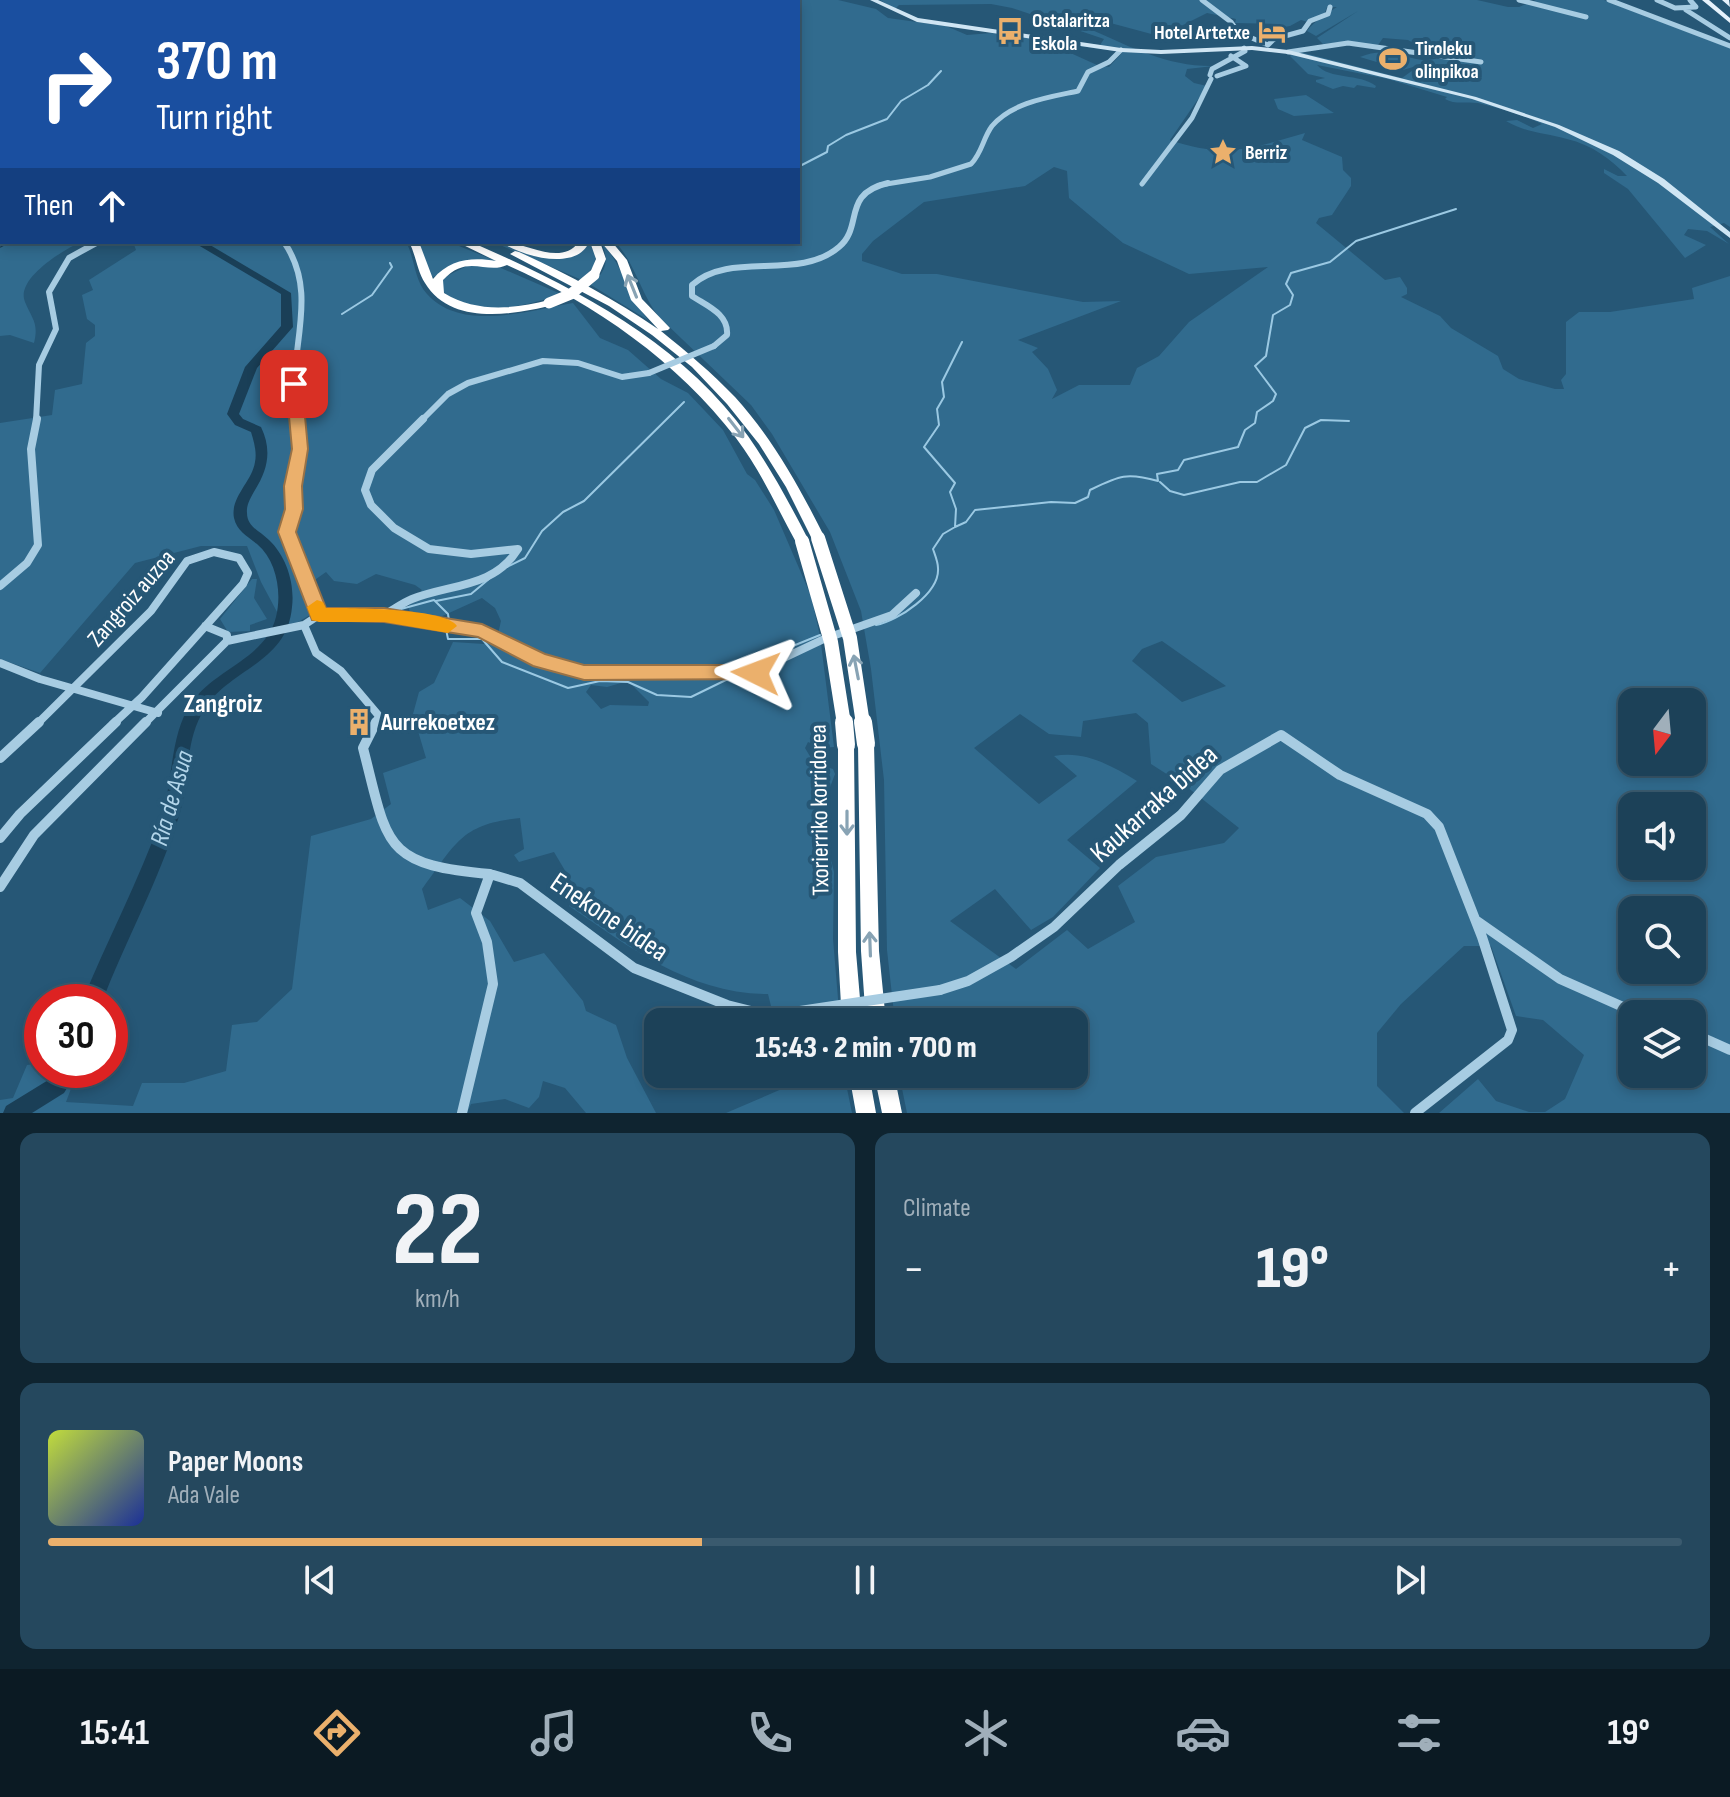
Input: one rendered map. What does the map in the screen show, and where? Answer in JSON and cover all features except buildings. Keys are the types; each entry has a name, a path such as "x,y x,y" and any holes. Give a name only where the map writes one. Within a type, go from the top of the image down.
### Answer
{"highway":[{"path":"415,244 429,280 439,293 458,304 494,311 549,303 571,294 594,275 601,259 596,244"},
{"name":"Txorierriko korridorea","path":"466,244 564,288 636,333 697,382 760,460 802,541 824,606 839,670 846,745 847,952 851,1008"},
{"name":"Txorierriko korridorea","path":"490,244 604,298 635,317 700,366 733,400 775,456 818,538 850,638 863,705 870,951 875,1008"},
{"path":"513,244 558,257 574,253 582,244"},
{"path":"608,244 622,260 637,300 700,366"},
{"path":"439,293 438,280 444,272 462,264 480,262 504,266 564,288"},
{"path":"862,1088 866,1113"},
{"path":"887,1088 892,1113"}],"main road":[{"path":"1703,0 1729,16"},
{"path":"1716,0 1729,16"},
{"path":"1725,0 1730,5"}],"street":[{"path":"873,0 917,20 1121,50 1278,50 1474,98 1575,133 1644,169 1730,236"},
{"path":"1202,0 1231,22 1238,32 1278,50"},
{"path":"1519,0 1586,17"},
{"path":"1609,0 1730,46"},
{"path":"1657,0 1686,10 1730,38"},
{"path":"1686,10 1696,7 1690,0"},
{"path":"1257,48 1268,45 1274,39 1301,33 1310,21 1328,14 1330,7"},
{"path":"1288,52 1348,43 1481,62"},
{"path":"1142,184 1210,89 1214,67 1245,51 1244,48"},
{"path":"384,615 409,600 475,583 498,570 517,553 518,549 512,547 495,553 466,555 416,546 398,535 366,499 365,484 372,470 448,394 468,383 543,361 578,363 622,377 649,373 714,346 727,335 728,325 723,317 692,296 692,285 702,276 716,270 814,260 831,254 847,236 856,201 871,189 971,164 993,125 1042,99 1078,91 1088,72 1109,62 1121,50"},
{"path":"1214,76 1246,66 1231,56"},
{"path":"0,586 27,563 38,545 31,449 38,413 39,365 56,329 49,292 69,258 94,244"},
{"path":"285,244 293,255 304,307 294,384 300,449 293,486 294,509 287,532 319,615"},
{"name":"Zangroiz auzoa","path":"0,758 77,689 158,603 186,562 202,555 237,554 248,573 243,584 132,705 20,814 0,838"},
{"path":"0,887 4,874 34,835 227,641 300,626 319,615 384,615 482,631 540,660 584,672 712,671 748,675 824,639 892,615 916,593"},
{"path":"205,626 222,630 227,635 227,641"},
{"name":"Enekone bidea","path":"300,626 316,653 341,671 379,716 363,748 385,832 392,844 414,860 439,871 490,874 520,883 554,911 585,928 645,973 727,1005 759,1013 780,1014 940,990"},
{"path":"0,663 158,713"},
{"name":"Kaukarraka bidea","path":"940,990 968,981 1054,927 1119,865 1181,815 1220,770 1281,735 1340,775 1427,814 1439,827 1476,920 1512,1030 1508,1040 1415,1113"},
{"path":"462,1113 493,984 487,942 476,913 490,874"},
{"path":"1476,920 1560,979 1618,1005"},
{"path":"1706,1039 1730,1050"}],"shaded area":[{"path":"800,0 838,0 876,9 888,18 946,26 967,35 991,33 1100,45 1104,39 1012,8 991,4 899,5 895,9 880,0 1477,0 1519,7 1536,0 1604,0 1730,48 1730,227 1724,223 1710,227 1729,244 1707,231 1688,229 1684,235 1706,245 1685,258 1628,189 1604,173 1604,169 1618,176 1627,176 1608,158 1576,142 1506,121 1517,120 1533,128 1542,124 1474,102 1449,101 1445,99 1447,97 1388,79 1317,65 1329,73 1361,79 1376,86 1333,89 1316,82 1325,78 1308,74 1290,56 1296,51 1402,78 1420,65 1403,70 1360,57 1384,52 1422,60 1441,59 1408,40 1383,38 1378,45 1323,44 1317,38 1358,11 1316,36 1307,31 1337,7 1327,7 1324,15 1311,23 1301,20 1279,28 1278,24 1235,23 1236,19 1207,13 1183,25 1220,39 1170,39 1103,21 1092,30 1166,60 1214,66 1187,69 1185,76 1194,83 1207,86 1170,140 1223,150 1254,147 1305,133 1302,140 1342,157 1343,170 1351,178 1351,186 1332,215 1319,218 1316,223 1385,280 1400,277 1407,288 1407,294 1401,297 1440,316 1451,328 1498,356 1503,369 1519,379 1564,389 1561,380 1566,374 1566,322 1579,312 1610,312 1694,299 1692,288 1730,276 1730,1113 1439,1113 1478,1079 1496,1101 1529,1112 1545,1112 1565,1099 1584,1055 1543,1020 1516,1016 1491,946 1464,946 1401,1004 1377,1033 1377,1086 1404,1113 907,1113 902,1088 1088,1088 1088,1008 893,1008 887,950 884,780 861,611 830,532 772,434 751,405 659,317 617,244 800,244","holes":["1044,41 1122,52 1122,53 1109,67 1097,65","1054,167 1067,171 1069,198 1123,243 1189,274 1268,267 1189,322 1159,356 1137,368 1130,385 1079,385 1052,399 1057,390 1048,369 1032,352 1038,348 1018,340 1121,301 1083,302 937,274 902,274 862,261 862,254 873,241 924,202 1025,186","1162,641 1226,686 1182,702 1132,661 1142,649","1136,713 1148,723 1151,764 1187,787 1239,828 1224,843 1156,857 1118,886 1135,922 1088,949 1067,930 1016,969 950,921 995,889 1031,930 1053,917 1100,868 1067,840 1137,781 1087,757 1054,756 1077,776 1039,804 974,748 1020,714 1049,734 1081,737 1083,721"]},
{"path":"1306,95 1334,113 1294,116 1278,109 1274,99"},
{"path":"0,244 77,244 42,266 27,284 25,302 35,326 34,343 10,335 0,336"},
{"path":"134,244 407,244 423,288 442,306 459,313 497,316 573,303 600,338 628,350 661,379 688,393 723,430 747,474 755,480 774,510 811,596 820,636 834,747 822,748 808,742 805,748 814,763 833,769 835,774 829,790 826,839 834,872 833,939 839,1008 772,1008 768,994 713,986 662,966 569,906 570,879 554,852 519,862 514,855 524,849 520,818 484,825 452,848 422,889 428,910 460,898 490,921 514,962 544,953 583,1001 586,1011 616,1025 627,1058 656,1113 586,1113 565,1088 543,1081 539,1097 529,1108 505,1099 471,1104 467,1113 0,1113 0,1100 13,1098 24,1072 24,1088 71,1088 66,1102 133,1106 142,1083 184,1083 226,1071 232,1025 257,1022 292,989 311,836 371,819 391,804 383,773 426,758 413,714 419,692 434,683 453,642 484,644 498,634 501,621 495,608 482,598 438,618 411,614 408,607 422,590 415,585 376,574 357,584 334,581 326,572 302,589 312,614 284,625 261,582 247,546 201,546 135,563 40,673 0,659 0,423 52,415 55,390 82,384 86,343 95,336 95,325 87,319 82,295 93,290 89,280 136,250","holes":["628,681 649,702 648,706 610,705 601,709 586,692 591,685 607,687"]},
{"path":"420,244 454,244 501,263 479,259 433,277"},
{"path":"498,244 508,244 544,255 569,257 590,244 596,256 593,267 582,280"},
{"path":"602,244 615,260 648,320 591,285 605,265"},
{"path":"469,265 501,268 561,294 500,308 469,305 442,291 443,278"},
{"path":"252,579 257,579 254,598 267,619 250,625 250,631 228,632 220,619"},
{"path":"784,1088 847,1088 852,1113 726,1113"}],"waterway":[{"path":"800,166 827,152 828,146 846,135 887,119 901,101 928,85 941,71"},
{"path":"955,527 966,522 975,510 1051,502 1075,503 1088,497 1090,490 1123,477 1158,481 1157,474 1178,470 1184,460 1238,447 1245,430 1255,423 1257,412 1273,401 1276,394 1255,366 1266,356 1273,315 1290,305 1293,295 1286,284 1291,273 1330,262 1356,241 1456,209"},
{"name":"Ría de Asua","path":"100,984 171,814 192,717 214,688 272,643 279,631 285,606 279,566 265,544 242,523 242,502 258,473 262,447 257,430 239,422 233,414 251,367 287,327 286,293 201,244"},
{"path":"342,314 372,295 392,267 390,263"},
{"path":"955,527 956,509 950,492 955,483 924,447 939,425 937,409 944,397 942,382 962,342"},
{"path":"507,567 525,558 542,531 563,512 584,501 684,402"},
{"path":"1160,482 1170,491 1184,495 1240,482 1257,482 1286,465 1305,428 1321,420 1349,421"},
{"path":"876,625 906,612 925,596 937,577 938,566 933,549 943,534 955,527"},
{"path":"436,601 471,594 489,579"},
{"path":"401,609 434,600 448,614 449,621"},
{"path":"446,629 448,639 482,639 502,662 568,688 600,681 628,682 657,695 691,697 732,677"},
{"path":"750,670 773,654 820,635"},
{"name":"Ría de Asua","path":"13,1113 54,1088"}],"slow traffic":[{"path":"317,607 319,615 384,615 448,626"}],"place":[{"name":"Ostalaritza Eskola","path":"1010,31"},
{"name":"Hotel Artetxe","path":"1272,32"},
{"name":"Tiroleku olinpikoa","path":"1393,59"},
{"name":"Berriz","path":"1223,152"},
{"name":"Aurrekoetxez","path":"359,722"}],"district":[{"name":"Zangroiz","path":"223,703"}],"route":[{"path":"294,384 300,449 293,486 294,509 287,532 319,615 384,615 482,631 500,643 540,660 584,672 756,673"}]}
